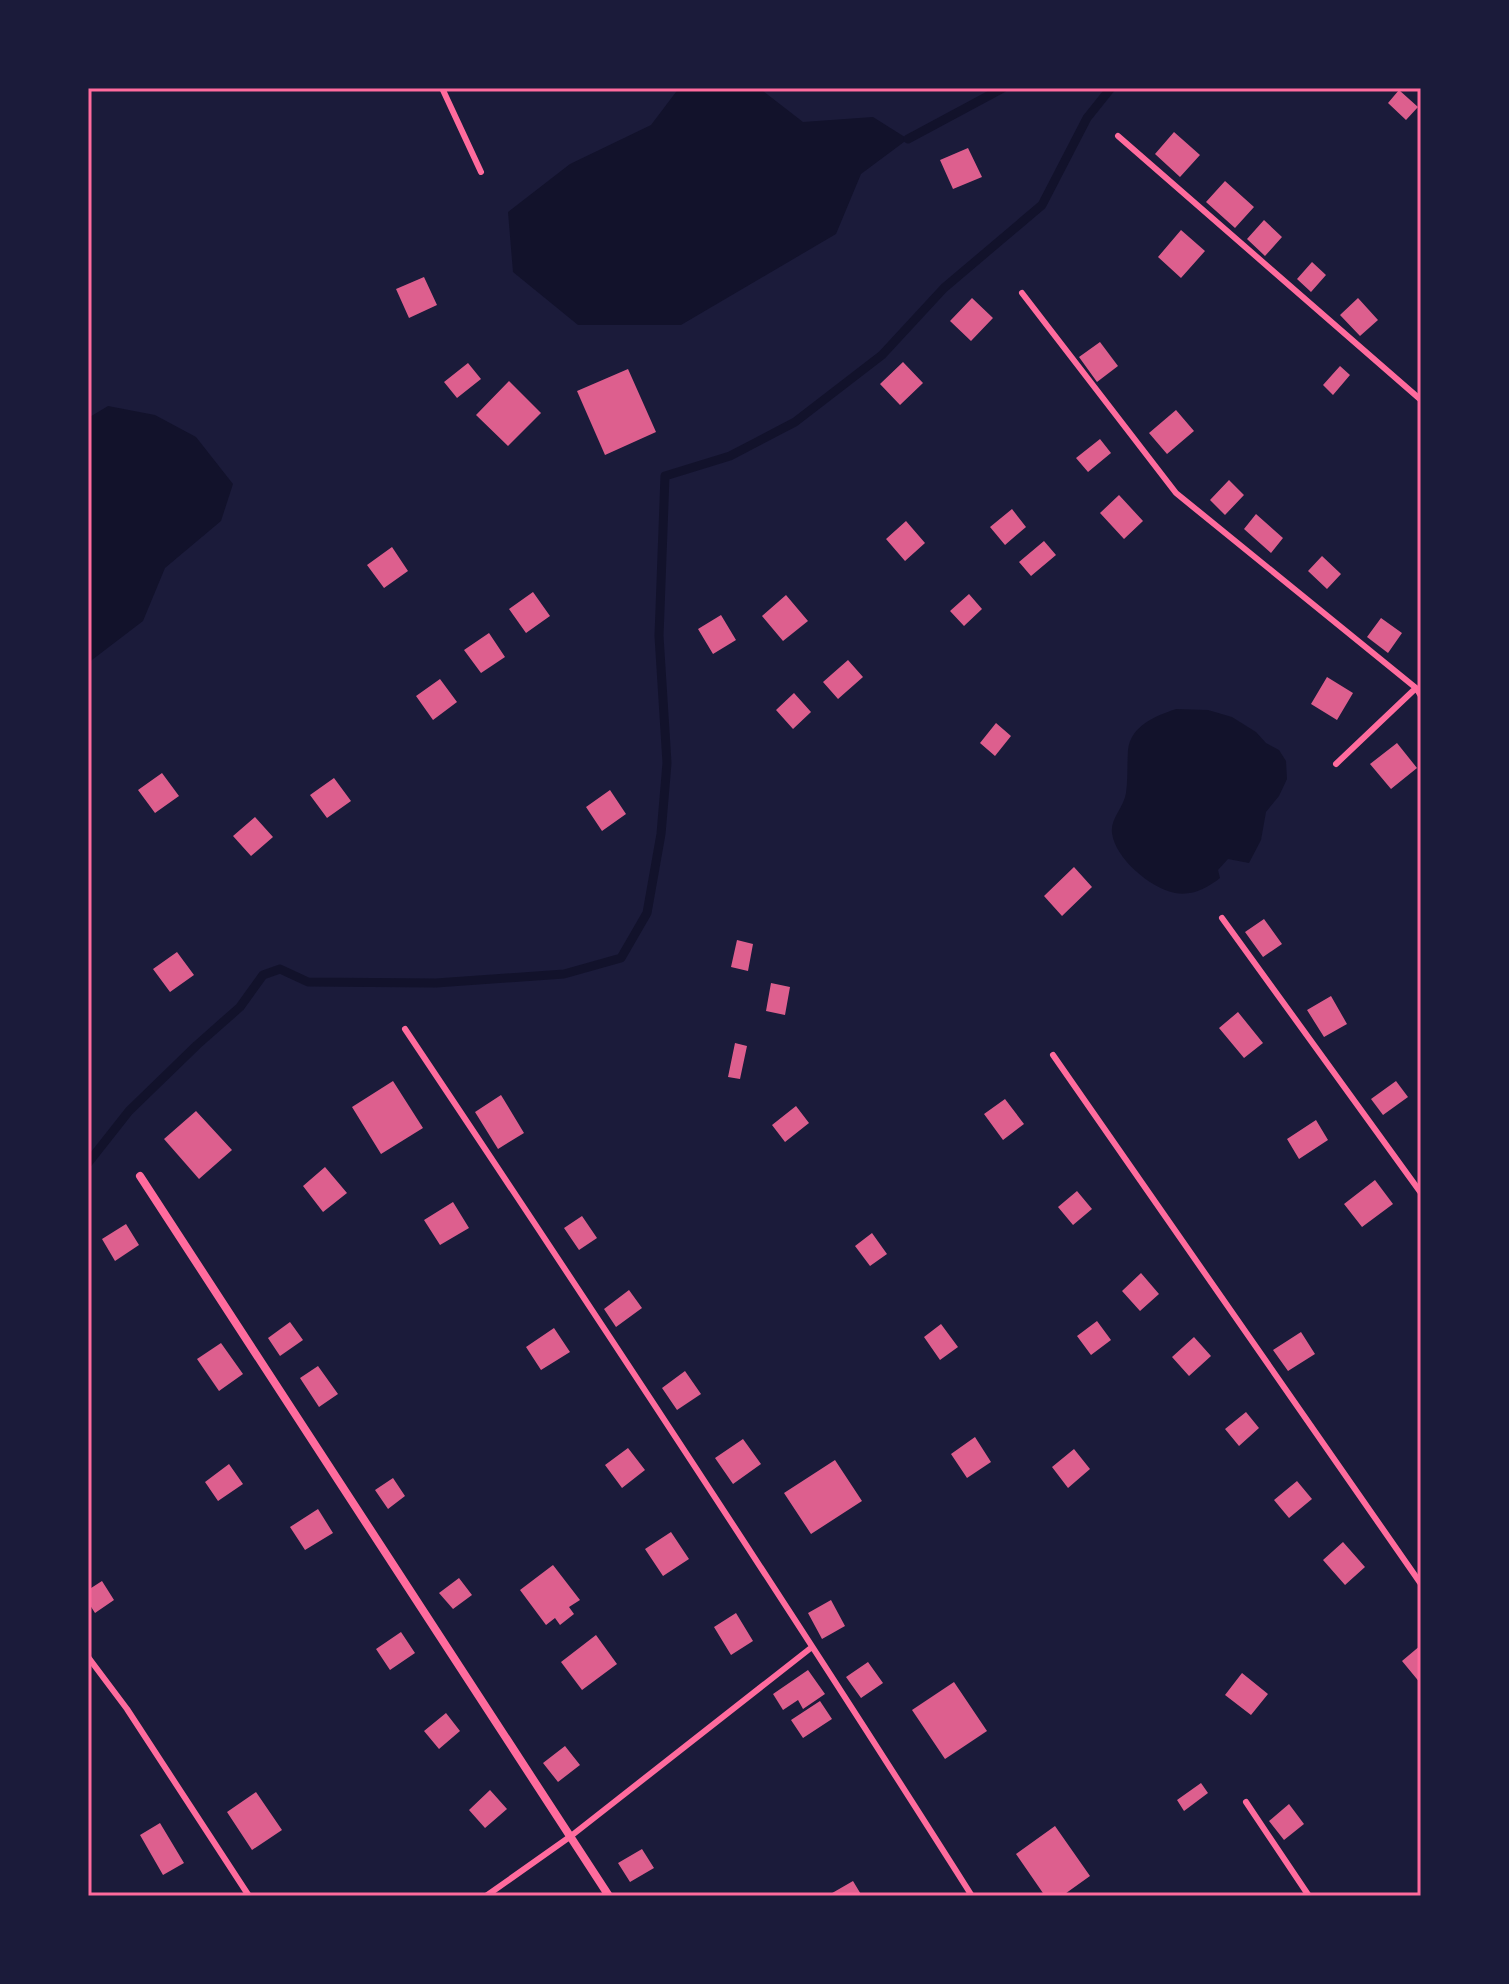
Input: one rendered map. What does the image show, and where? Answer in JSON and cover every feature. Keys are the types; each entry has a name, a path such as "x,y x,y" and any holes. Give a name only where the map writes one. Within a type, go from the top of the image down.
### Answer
{"street":[{"path":"140,1176 609,1896"}],"lane":[{"path":"442,88 481,172"},
{"path":"1118,136 1421,400"},
{"path":"1022,293 1176,493 1416,688 1421,696"},
{"path":"1336,764 1416,688"},
{"path":"1222,918 1421,1193"},
{"path":"405,1029 972,1896"},
{"path":"1053,1055 1421,1584"},
{"path":"486,1896 571,1836 812,1647"},
{"path":"88,1657 127,1709 249,1896"},
{"path":"1246,1802 1309,1896"}],"shaded area":[{"path":"679,88 759,88 803,122 873,117 908,139 861,174 836,234 681,325 578,325 513,272 508,212 570,164 651,125"},
{"path":"108,406 155,415 196,437 233,484 221,521 165,568 143,621 88,663 88,418"},
{"path":"1176,709 1208,710 1232,717 1256,732 1266,743 1279,750 1286,761 1287,779 1266,812 1261,840 1249,863 1228,859 1218,870 1220,878 1199,890 1182,894 1155,885 1135,870 1120,852 1112,833 1126,793 1130,741 1146,723"}],"building":[{"path":"1399,90 1418,107 1406,120 1388,103"},
{"path":"1174,132 1200,155 1180,177 1155,154"},
{"path":"968,148 982,177 953,189 940,160"},
{"path":"1225,181 1254,207 1235,228 1206,202"},
{"path":"1264,220 1282,237 1265,256 1247,239"},
{"path":"1181,230 1205,251 1181,278 1158,257"},
{"path":"1312,262 1326,275 1311,292 1297,279"},
{"path":"424,277 437,305 409,318 396,289"},
{"path":"972,298 993,318 971,341 950,321"},
{"path":"1358,298 1378,320 1360,336 1340,315"},
{"path":"1100,342 1118,366 1097,382 1079,357"},
{"path":"903,362 923,383 900,405 880,384"},
{"path":"468,363 481,379 457,398 444,382"},
{"path":"1340,366 1350,375 1333,395 1323,385"},
{"path":"628,369 656,432 605,455 577,391"},
{"path":"509,381 541,413 508,446 476,415"},
{"path":"1176,410 1194,431 1167,454 1149,433"},
{"path":"1100,439 1111,453 1088,472 1076,458"},
{"path":"1229,480 1244,495 1225,515 1210,500"},
{"path":"1119,495 1143,521 1124,539 1100,513"},
{"path":"1012,509 1026,527 1005,545 990,527"},
{"path":"1256,514 1283,538 1271,553 1244,529"},
{"path":"906,521 925,543 905,561 886,539"},
{"path":"1044,541 1056,555 1031,576 1019,562"},
{"path":"392,547 408,571 384,588 367,565"},
{"path":"1322,556 1341,574 1327,589 1308,571"},
{"path":"533,592 550,616 526,633 509,609"},
{"path":"969,594 982,609 964,626 950,611"},
{"path":"786,595 808,621 783,641 762,616"},
{"path":"721,615 736,640 713,654 698,629"},
{"path":"1381,618 1402,633 1388,653 1367,637"},
{"path":"489,633 505,657 481,673 464,650"},
{"path":"848,660 863,677 838,699 823,682"},
{"path":"1327,677 1353,693 1337,720 1311,704"},
{"path":"440,679 457,702 433,720 416,696"},
{"path":"794,693 811,712 793,729 776,710"},
{"path":"996,723 1011,736 995,756 980,743"},
{"path":"1397,743 1417,768 1391,789 1370,764"},
{"path":"162,773 179,796 155,813 138,790"},
{"path":"334,778 351,801 327,818 310,795"},
{"path":"610,790 626,814 602,831 586,807"},
{"path":"255,817 273,837 251,856 233,836"},
{"path":"1074,867 1092,887 1062,916 1044,896"},
{"path":"1264,919 1282,944 1263,957 1245,932"},
{"path":"737,940 753,944 748,971 731,967"},
{"path":"177,952 194,975 170,992 153,969"},
{"path":"771,983 790,987 785,1015 766,1011"},
{"path":"1331,996 1347,1024 1324,1037 1307,1010"},
{"path":"1238,1012 1263,1043 1244,1058 1219,1028"},
{"path":"735,1043 747,1046 740,1079 728,1077"},
{"path":"393,1081 423,1128 381,1154 352,1107"},
{"path":"1396,1081 1408,1097 1383,1115 1371,1099"},
{"path":"501,1095 524,1133 498,1149 475,1112"},
{"path":"1005,1099 1024,1124 1003,1140 984,1114"},
{"path":"796,1106 809,1123 785,1142 772,1125"},
{"path":"196,1111 232,1150 199,1179 164,1139"},
{"path":"1316,1120 1328,1140 1299,1159 1287,1139"},
{"path":"325,1167 347,1193 323,1212 303,1186"},
{"path":"1375,1180 1393,1204 1362,1227 1344,1204"},
{"path":"1077,1191 1092,1209 1073,1225 1058,1207"},
{"path":"453,1202 469,1228 440,1245 424,1220"},
{"path":"582,1216 597,1238 579,1250 564,1228"},
{"path":"126,1224 139,1245 115,1261 102,1239"},
{"path":"872,1233 887,1254 870,1266 855,1246"},
{"path":"1141,1273 1159,1294 1140,1311 1122,1291"},
{"path":"629,1290 642,1308 616,1327 604,1309"},
{"path":"1097,1321 1111,1340 1091,1355 1077,1336"},
{"path":"290,1322 303,1340 280,1356 268,1338"},
{"path":"941,1324 958,1347 940,1360 924,1337"},
{"path":"554,1328 570,1352 541,1370 526,1347"},
{"path":"1301,1332 1315,1354 1288,1371 1273,1350"},
{"path":"1194,1337 1211,1356 1189,1376 1172,1357"},
{"path":"221,1343 243,1374 219,1391 197,1359"},
{"path":"318,1366 338,1394 319,1407 300,1378"},
{"path":"685,1371 701,1394 677,1410 662,1388"},
{"path":"1246,1412 1259,1428 1239,1446 1225,1429"},
{"path":"975,1437 991,1462 967,1478 951,1454"},
{"path":"743,1439 761,1464 733,1484 715,1458"},
{"path":"628,1448 645,1470 622,1488 605,1465"},
{"path":"1074,1449 1090,1469 1068,1488 1052,1467"},
{"path":"835,1460 862,1501 811,1534 784,1493"},
{"path":"229,1464 243,1484 218,1501 205,1482"},
{"path":"393,1478 405,1496 388,1509 375,1490"},
{"path":"1297,1481 1312,1499 1289,1518 1274,1500"},
{"path":"318,1509 333,1533 305,1550 290,1527"},
{"path":"671,1532 689,1559 663,1576 645,1549"},
{"path":"1343,1542 1365,1567 1345,1585 1323,1560"},
{"path":"553,1565 580,1600 569,1607 574,1614 560,1625 555,1618 546,1625 520,1590"},
{"path":"459,1578 472,1595 453,1609 439,1593"},
{"path":"102,1581 114,1600 95,1613 88,1602 88,1590"},
{"path":"831,1600 845,1626 822,1639 808,1613"},
{"path":"736,1613 753,1641 731,1655 714,1627"},
{"path":"401,1632 415,1653 390,1670 376,1649"},
{"path":"596,1635 617,1664 582,1690 561,1662"},
{"path":"1421,1645 1421,1684 1402,1661"},
{"path":"868,1662 883,1683 861,1698 846,1677"},
{"path":"808,1670 825,1694 803,1709 798,1700 783,1710 773,1694"},
{"path":"1242,1673 1268,1694 1251,1715 1225,1695"},
{"path":"954,1682 987,1731 945,1759 912,1710"},
{"path":"820,1701 832,1719 803,1738 791,1720"},
{"path":"446,1713 460,1731 439,1749 424,1731"},
{"path":"565,1746 580,1765 558,1782 543,1763"},
{"path":"1201,1783 1208,1793 1184,1811 1177,1800"},
{"path":"490,1790 507,1809 485,1828 469,1810"},
{"path":"256,1792 282,1830 252,1850 227,1812"},
{"path":"1289,1804 1304,1824 1284,1840 1269,1821"},
{"path":"160,1823 184,1863 163,1875 140,1835"},
{"path":"1055,1826 1090,1876 1062,1896 1045,1896 1016,1854"},
{"path":"642,1849 654,1868 630,1882 618,1863"},
{"path":"853,1881 862,1896 827,1896"}],"waterway":[{"path":"908,139 1003,88"},
{"path":"88,1163 129,1111 240,1007 263,975 280,969 308,982 436,983 564,974 621,958 647,913 661,834 667,763 659,636 665,476 730,456 795,422 882,355 944,288 1042,205 1087,118 1111,88"}]}
